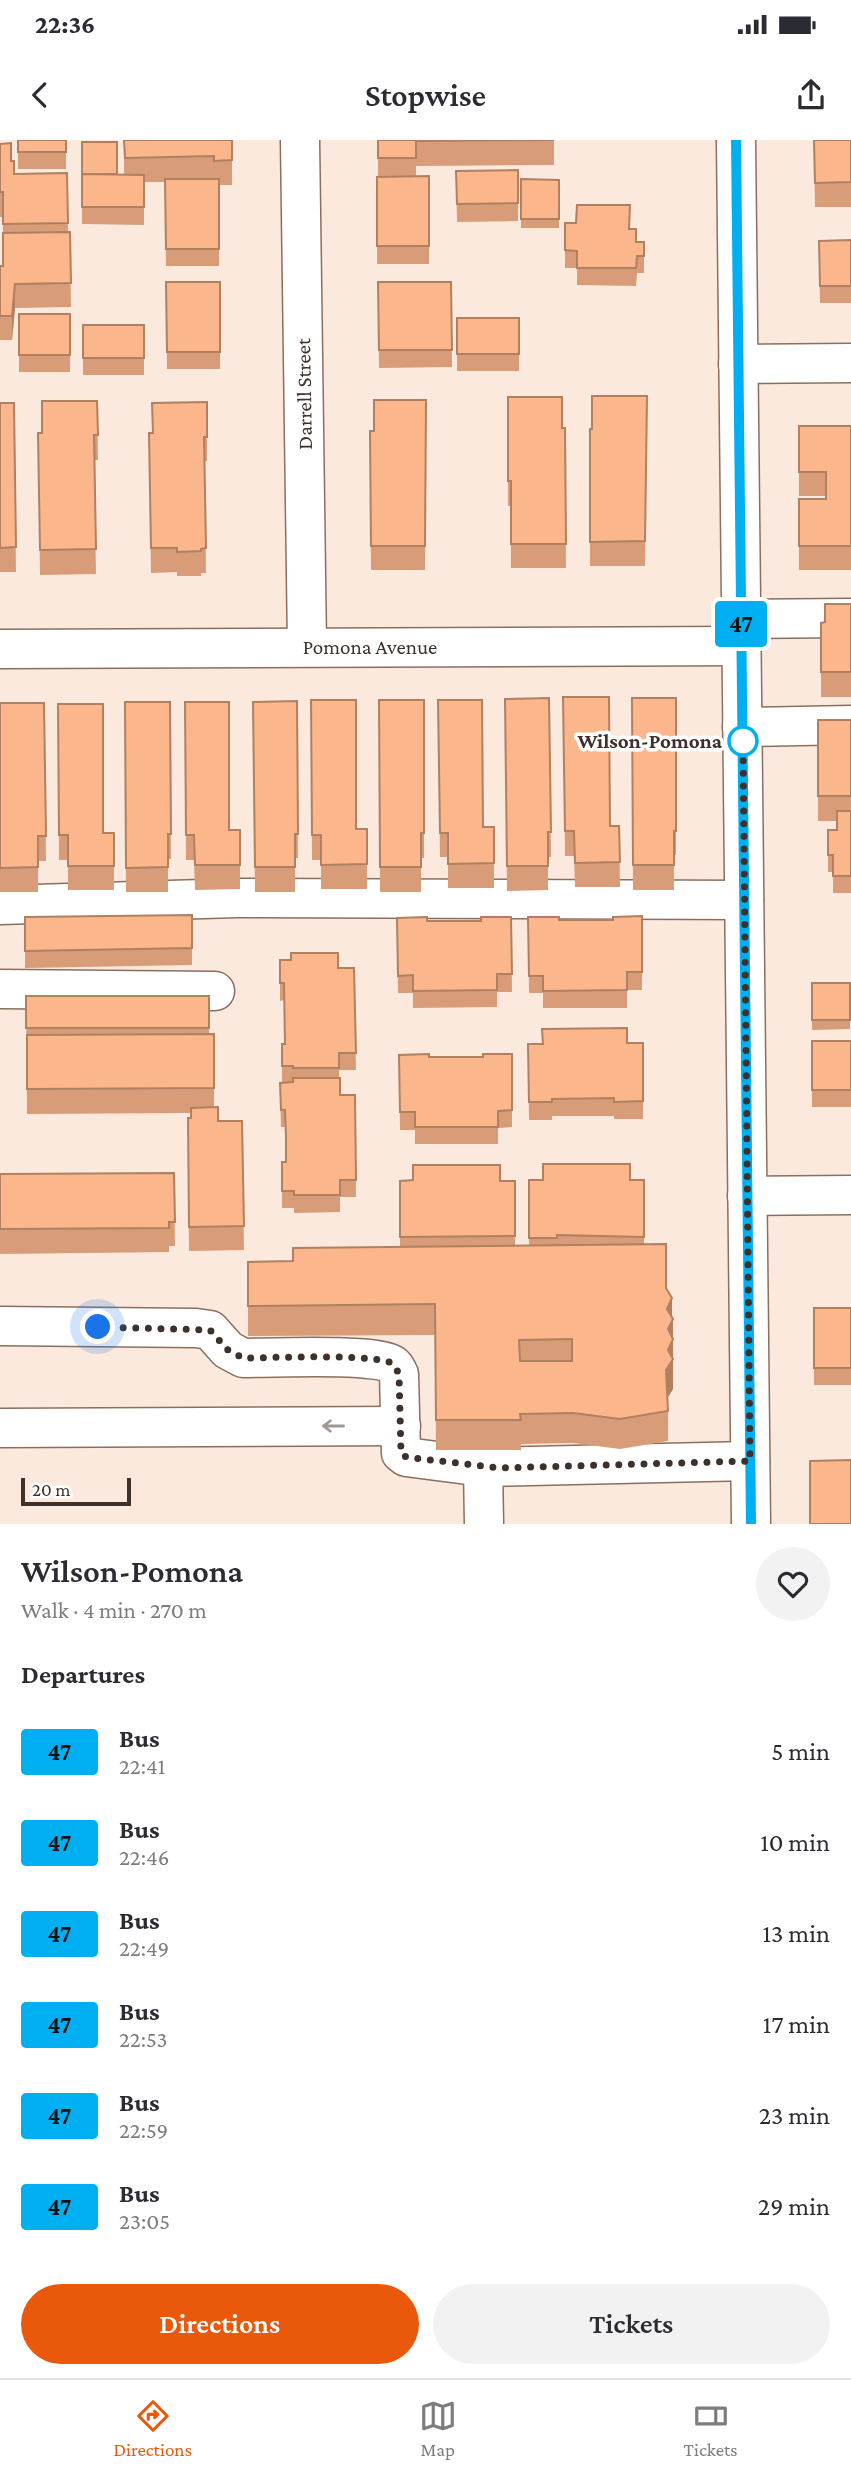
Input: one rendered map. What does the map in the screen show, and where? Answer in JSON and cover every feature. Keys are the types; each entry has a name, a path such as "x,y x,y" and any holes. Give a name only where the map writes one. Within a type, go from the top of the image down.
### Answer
{"street":[{"name":"Darrell Street","path":"300,140 307,647"},
{"path":"736,140 751,1524"},
{"path":"738,364 851,363"},
{"name":"Pomona Avenue","path":"0,649 307,647 741,632 851,618"},
{"path":"743,727 851,725"},
{"path":"0,905 237,898 744,900"},
{"path":"0,989 215,991"},
{"path":"747,1196 851,1195"},
{"path":"0,1325 210,1330 228,1350 243,1358 362,1358 384,1361 393,1364 399,1374 401,1453 406,1457 483,1467 750,1461"},
{"path":"0,1428 401,1426"},
{"path":"483,1467 484,1524"}],"building":[{"path":"18,140 66,140 66,152 18,152"},
{"path":"124,140 232,140 232,160 214,161 214,156 125,158"},
{"path":"378,140 554,140 416,141 416,158 378,158"},
{"path":"814,140 851,140 851,182 815,183"},
{"path":"82,142 117,142 117,174 82,174"},
{"path":"11,143 14,174 67,173 68,223 3,224 0,144"},
{"path":"518,170 518,203 457,204 456,171"},
{"path":"82,174 144,175 144,207 82,207"},
{"path":"429,176 429,246 377,246 377,177"},
{"path":"165,179 219,179 219,249 166,249"},
{"path":"521,179 559,180 559,219 521,219"},
{"path":"577,205 630,205 629,229 636,229 636,242 644,242 644,256 637,256 636,268 577,268 577,251 565,250 565,223 576,223"},
{"path":"70,232 71,283 15,284 12,316 0,316 3,233"},
{"path":"851,240 851,286 820,286 819,241"},
{"path":"166,282 220,282 220,352 167,352"},
{"path":"378,282 451,282 452,350 379,350"},
{"path":"19,314 70,314 70,355 19,355"},
{"path":"457,318 519,318 519,354 457,354"},
{"path":"83,325 144,325 144,358 83,358"},
{"path":"592,396 647,396 645,541 590,542"},
{"path":"508,397 562,397 562,428 565,428 566,544 511,544"},
{"path":"374,400 426,400 425,546 371,546 370,431 374,431"},
{"path":"42,401 97,401 98,435 94,435 96,549 40,550 38,433 42,433"},
{"path":"207,402 207,437 204,437 206,548 201,551 177,552 177,548 151,548 149,433 153,433 152,403"},
{"path":"0,403 14,403 16,547 0,548"},
{"path":"799,426 851,426 851,546 799,546 799,499 826,499 826,472 799,472"},
{"path":"825,604 851,604 851,672 821,672 821,623 825,622"},
{"path":"563,697 609,697 610,826 619,826 620,862 575,863 574,831 565,831"},
{"path":"549,698 551,832 548,832 548,866 507,866 505,699"},
{"path":"632,698 676,698 674,865 633,865"},
{"path":"311,700 356,700 356,829 367,829 367,864 321,865 321,835 312,835"},
{"path":"379,700 424,700 424,833 421,833 421,867 380,867"},
{"path":"438,700 482,700 483,827 494,827 494,863 448,864 448,833 440,833"},
{"path":"297,701 298,834 295,834 295,867 255,867 253,702"},
{"path":"125,702 170,702 171,834 168,834 168,867 126,868"},
{"path":"185,702 229,702 229,830 240,830 240,865 195,865 194,835 186,835"},
{"path":"0,703 44,703 46,836 38,836 38,867 0,868"},
{"path":"58,704 103,704 103,833 114,833 114,866 68,866 68,835 59,835"},
{"path":"818,720 851,720 851,796 818,796"},
{"path":"837,811 851,811 851,876 833,876 833,855 828,855 828,830 837,830"},
{"path":"192,915 192,948 25,951 25,917"},
{"path":"642,916 642,972 627,972 627,990 543,991 543,976 529,976 528,917 613,920 613,917"},
{"path":"427,917 427,921 481,921 481,917 511,917 512,974 497,974 497,990 413,991 413,975 398,976 397,918"},
{"path":"291,953 338,953 338,968 354,968 356,1053 339,1053 339,1068 282,1066 282,1044 285,1044 284,983 280,983 280,960 291,960"},
{"path":"812,983 850,983 850,1020 812,1020"},
{"path":"26,996 209,996 209,1028 26,1028"},
{"path":"627,1028 627,1043 643,1043 643,1101 614,1102 614,1098 529,1102 528,1044 543,1044 542,1029"},
{"path":"214,1034 214,1088 27,1089 27,1035"},
{"path":"812,1041 851,1041 851,1090 812,1090"},
{"path":"429,1054 429,1057 483,1057 483,1054 512,1054 512,1110 498,1111 498,1127 415,1127 415,1112 400,1112 399,1055"},
{"path":"293,1078 340,1078 340,1095 355,1095 356,1180 340,1180 340,1195 294,1195 294,1191 282,1191 282,1162 286,1162 286,1137 280,1083 293,1082"},
{"path":"218,1107 218,1121 242,1121 244,1226 189,1227 188,1118 191,1118 191,1108"},
{"path":"543,1164 630,1164 630,1180 644,1180 644,1237 557,1235 557,1238 529,1238 529,1180 543,1180"},
{"path":"413,1165 500,1165 500,1181 515,1181 515,1236 400,1237 400,1181 413,1180"},
{"path":"174,1173 175,1222 169,1222 169,1228 0,1229 0,1174"},
{"path":"666,1244 666,1288 672,1298 667,1309 673,1319 668,1329 673,1339 668,1350 673,1359 666,1370 668,1411 620,1419 573,1413 520,1414 521,1420 436,1420 435,1304 248,1306 248,1262 293,1261 293,1248","holes":["572,1339 572,1361 520,1361 519,1340"]},
{"path":"814,1308 851,1308 851,1368 814,1368"},
{"path":"851,1460 851,1524 810,1524 810,1461"}],"bus line":[{"name":"47","path":"736,140 751,1524"}],"place":[{"name":"Wilson-Pomona","path":"743,741"}],"route":[{"path":"98,1327 210,1330 228,1350 243,1358 362,1358 393,1364 399,1374 401,1453 406,1457 499,1468 750,1461 743,741"}]}
